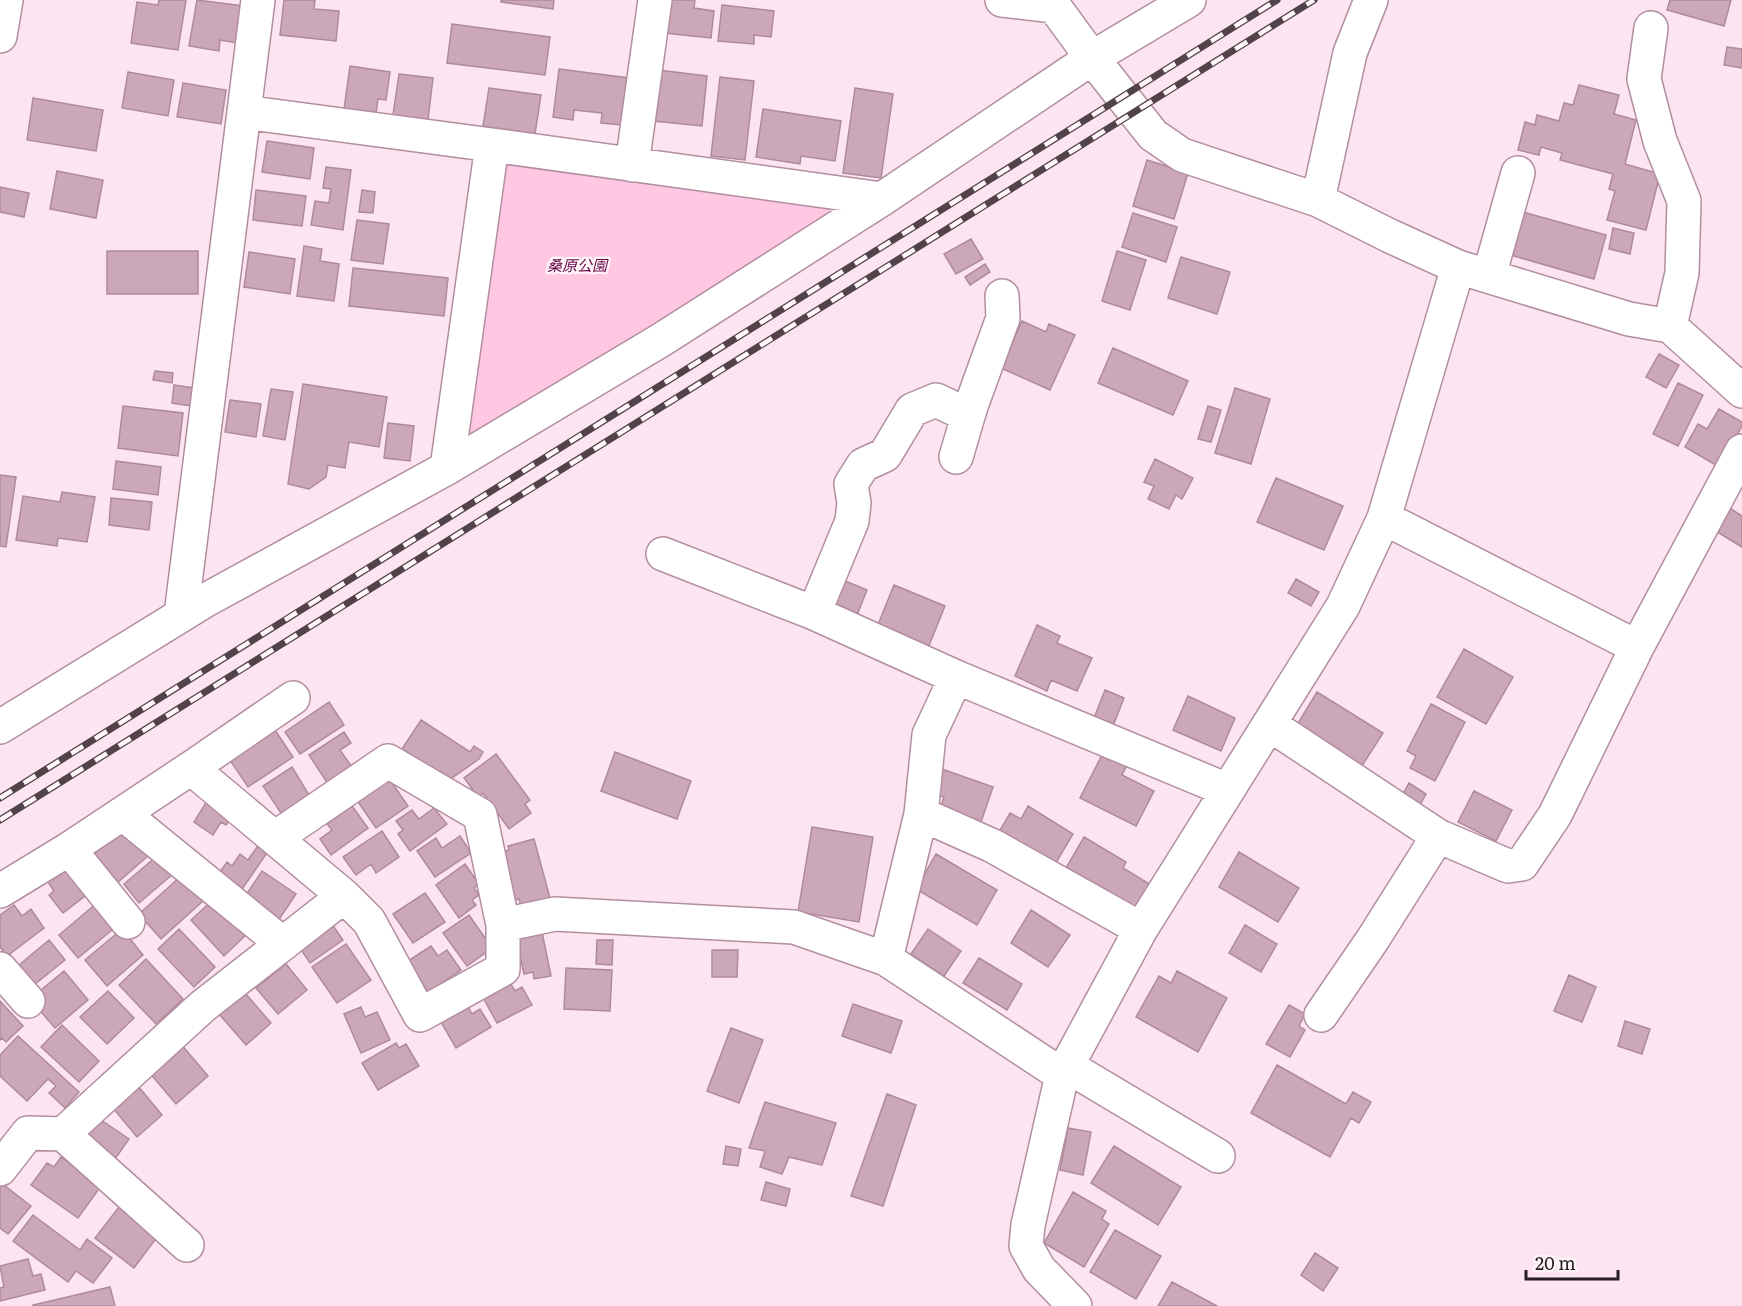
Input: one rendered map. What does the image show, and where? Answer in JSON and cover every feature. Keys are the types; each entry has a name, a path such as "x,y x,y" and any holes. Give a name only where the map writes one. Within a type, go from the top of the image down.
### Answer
{"street":[{"path":"0,36 6,0"},
{"path":"181,615 258,0"},
{"path":"632,165 655,0"},
{"path":"1002,0 1054,6 1153,135 1182,155 1318,200 1458,267 1629,319 1670,326 1742,390"},
{"path":"0,727 181,615 447,468 661,340 882,199 1092,58 1189,0"},
{"path":"1318,200 1350,53 1371,0"},
{"path":"1651,28 1644,80 1660,141 1684,201 1682,273 1670,326"},
{"path":"244,112 882,199"},
{"path":"447,468 492,145"},
{"path":"1489,276 1518,173"},
{"path":"1075,1306 1039,1269 1026,1246 1028,1225 1064,1070 1141,929 1342,606 1384,518 1458,267"},
{"path":"956,457 971,406 1003,318 1002,296"},
{"path":"814,613 852,521 854,503 851,484 863,465 885,454 912,410 936,400 957,410 971,406"},
{"path":"1269,724 1438,836 1508,866 1522,864 1555,815 1637,647 1742,451"},
{"path":"1384,518 1637,647"},
{"path":"663,554 814,613 956,677 1227,790"},
{"path":"886,958 921,814 929,735 956,677"},
{"path":"0,891 123,814 293,698"},
{"path":"191,768 274,838 344,896 369,921 420,1015 503,969 503,925 480,815 388,761 274,838"},
{"path":"123,814 283,944"},
{"path":"921,814 993,846 1141,929"},
{"path":"1321,1015 1438,836"},
{"path":"69,849 128,922"},
{"path":"63,1134 203,1006 344,896"},
{"path":"503,925 555,914 794,927 886,958 1064,1070 1218,1155"},
{"path":"0,969 28,1001"},
{"path":"0,1169 28,1133 63,1134 187,1245"}],"green space":[{"name":"桑原公園","path":"508,164 828,204 831,218 475,435 461,426 498,175"}],"building":[{"path":"159,0 186,0 178,50 131,43 137,2 158,5"},
{"path":"197,0 243,6 237,43 220,40 219,51 189,46"},
{"path":"284,0 315,0 314,9 339,11 336,41 280,35"},
{"path":"501,0 554,0 553,9 501,2"},
{"path":"667,0 695,0 694,8 714,11 711,38 664,33"},
{"path":"1670,0 1731,0 1724,26 1667,10"},
{"path":"722,5 774,11 771,37 754,35 754,44 718,41"},
{"path":"452,24 550,37 545,75 447,63"},
{"path":"1727,47 1742,49 1742,68 1724,65"},
{"path":"350,66 390,72 386,100 378,99 376,113 344,109"},
{"path":"559,69 629,78 622,125 601,123 602,113 574,110 573,120 553,117"},
{"path":"658,70 707,76 702,126 653,121"},
{"path":"128,72 174,80 168,116 122,108"},
{"path":"399,74 433,78 428,120 393,115"},
{"path":"720,77 754,81 745,160 711,156"},
{"path":"183,83 226,90 221,124 177,117"},
{"path":"1579,85 1619,95 1614,114 1636,120 1625,164 1660,174 1646,230 1607,220 1615,191 1609,189 1613,174 1560,160 1562,153 1541,147 1539,155 1518,150 1525,122 1535,125 1537,115 1559,121 1564,103 1573,105"},
{"path":"489,88 541,95 535,134 483,126"},
{"path":"855,88 893,94 881,178 843,173"},
{"path":"33,98 103,110 96,151 27,140"},
{"path":"763,109 841,121 835,161 801,156 800,164 756,157"},
{"path":"267,141 314,148 310,179 262,172"},
{"path":"1147,160 1188,173 1174,219 1133,206"},
{"path":"326,167 351,170 343,230 311,225 315,201 329,203 331,189 323,188"},
{"path":"57,171 103,180 96,218 50,209"},
{"path":"0,187 29,193 24,217 0,212"},
{"path":"256,190 306,196 302,226 253,220"},
{"path":"362,190 375,192 373,213 359,212"},
{"path":"1519,211 1606,235 1594,279 1507,254"},
{"path":"1133,213 1177,227 1166,262 1122,247"},
{"path":"357,220 389,224 383,264 351,260"},
{"path":"1613,228 1634,233 1630,254 1609,249"},
{"path":"971,239 983,259 956,274 944,254"},
{"path":"304,246 322,249 320,261 339,264 334,301 297,296"},
{"path":"107,251 198,251 198,294 107,294"},
{"path":"1117,251 1146,260 1130,310 1102,301"},
{"path":"249,252 295,259 290,294 244,287"},
{"path":"1181,257 1230,272 1217,314 1168,298"},
{"path":"985,264 990,272 970,285 965,277"},
{"path":"353,268 448,278 444,316 349,306"},
{"path":"1022,321 1046,332 1049,324 1075,335 1050,390 1001,368"},
{"path":"1113,348 1188,381 1173,415 1098,383"},
{"path":"1659,354 1679,365 1666,388 1646,377"},
{"path":"155,371 173,373 172,383 153,380"},
{"path":"1678,383 1703,395 1678,446 1653,434"},
{"path":"303,384 387,397 379,447 349,442 345,468 328,465 326,477 309,489 288,484"},
{"path":"174,385 194,388 191,406 172,403"},
{"path":"1235,388 1270,399 1251,464 1215,453"},
{"path":"271,389 293,392 285,440 263,436"},
{"path":"230,400 261,404 256,437 225,432"},
{"path":"123,406 183,413 178,456 118,448"},
{"path":"1208,406 1221,410 1211,442 1198,439"},
{"path":"1719,409 1742,422 1742,426 1719,467 1685,447 1698,424 1707,429"},
{"path":"388,423 414,426 410,461 384,458"},
{"path":"1155,459 1193,478 1182,499 1176,495 1169,509 1148,499 1154,486 1144,482"},
{"path":"116,461 161,467 158,495 113,489"},
{"path":"0,475 16,477 6,547 0,546"},
{"path":"1276,478 1343,506 1324,550 1257,522"},
{"path":"62,492 95,497 87,542 58,538 57,546 16,540 23,496 60,502"},
{"path":"111,498 152,502 149,530 109,525"},
{"path":"1728,507 1742,516 1742,547 1714,530"},
{"path":"838,578 867,590 857,615 828,603"},
{"path":"1296,579 1319,592 1311,606 1288,593"},
{"path":"894,585 945,606 928,648 877,627"},
{"path":"1037,625 1060,636 1057,643 1092,658 1077,691 1051,680 1047,691 1015,676"},
{"path":"1464,649 1513,677 1486,724 1437,697"},
{"path":"1105,690 1124,698 1113,726 1094,718"},
{"path":"1317,692 1383,733 1360,769 1295,728"},
{"path":"1188,696 1235,718 1221,751 1173,730"},
{"path":"329,702 344,725 300,754 285,732"},
{"path":"1431,704 1465,722 1435,781 1410,768 1416,756 1407,751"},
{"path":"421,720 470,752 474,746 483,752 479,759 449,780 402,749"},
{"path":"273,727 293,757 248,787 228,757"},
{"path":"344,732 351,743 340,750 352,767 328,784 309,755"},
{"path":"615,752 691,781 677,819 601,791"},
{"path":"1103,753 1127,765 1122,775 1154,791 1136,826 1080,798"},
{"path":"496,754 530,800 525,804 531,813 509,829 483,793 478,797 464,778"},
{"path":"292,767 309,795 281,813 263,786"},
{"path":"939,768 993,787 981,822 940,808 944,797 931,793"},
{"path":"388,777 408,806 376,828 356,799"},
{"path":"1409,783 1426,794 1420,805 1403,794"},
{"path":"1474,791 1512,810 1496,841 1458,822"},
{"path":"207,801 231,818 226,825 221,822 213,835 194,822"},
{"path":"352,806 368,828 331,855 320,839 332,830 327,824"},
{"path":"1028,806 1073,834 1054,866 999,832 1010,813 1021,819"},
{"path":"434,808 447,824 410,851 398,834 403,830 396,821 412,810 419,819"},
{"path":"124,827 149,855 116,884 92,856"},
{"path":"812,827 873,837 859,922 798,912"},
{"path":"382,831 399,857 376,873 371,864 356,875 343,857"},
{"path":"460,836 471,853 435,877 417,851 436,838 442,848"},
{"path":"1084,837 1126,862 1123,868 1151,885 1137,910 1066,868"},
{"path":"534,839 550,898 521,906 519,899 511,901 499,853 509,850 508,846"},
{"path":"260,843 269,850 240,892 217,876 227,862 232,866 240,854 248,860"},
{"path":"1239,852 1299,888 1278,922 1219,887"},
{"path":"936,854 997,890 977,925 916,889"},
{"path":"157,856 173,874 139,903 124,884"},
{"path":"465,864 479,884 474,888 479,895 472,900 476,905 459,918 436,885"},
{"path":"68,866 89,893 63,913 49,895 54,891 48,882"},
{"path":"262,871 296,894 278,921 244,898"},
{"path":"181,876 203,901 161,939 139,914"},
{"path":"425,893 445,922 413,943 393,914"},
{"path":"214,899 247,934 224,956 191,920"},
{"path":"98,902 117,926 78,958 59,935"},
{"path":"14,905 22,916 31,909 44,928 7,956 0,947 0,915"},
{"path":"1031,910 1070,935 1048,967 1011,943"},
{"path":"469,915 492,948 467,966 443,933"},
{"path":"327,917 343,940 310,963 294,939"},
{"path":"1245,925 1277,944 1261,972 1229,953"},
{"path":"122,929 143,955 107,986 85,960"},
{"path":"179,929 215,967 194,987 158,949"},
{"path":"928,929 961,951 944,976 911,954"},
{"path":"542,932 551,976 534,979 533,972 524,974 516,937"},
{"path":"49,940 65,960 34,985 19,965"},
{"path":"597,940 613,940 612,965 596,964"},
{"path":"346,944 371,980 337,1003 312,967"},
{"path":"431,946 438,956 447,950 461,970 428,992 408,961"},
{"path":"712,950 738,950 737,977 712,977"},
{"path":"979,958 1022,984 1007,1010 963,983"},
{"path":"146,959 183,999 156,1024 119,985"},
{"path":"286,964 307,990 278,1014 256,988"},
{"path":"566,968 612,970 610,1011 564,1009"},
{"path":"64,971 88,1000 55,1028 30,999"},
{"path":"1177,971 1227,998 1198,1052 1136,1017 1159,976 1171,983"},
{"path":"1569,975 1596,987 1582,1022 1554,1011"},
{"path":"507,977 515,991 522,987 532,1005 497,1023 480,992"},
{"path":"108,991 134,1018 107,1044 80,1017"},
{"path":"245,993 271,1023 246,1045 219,1014"},
{"path":"0,1001 23,1026 6,1042 2,1038 0,1040"},
{"path":"465,1001 472,1014 480,1009 491,1027 456,1048 438,1017"},
{"path":"853,1004 902,1021 891,1053 842,1036"},
{"path":"1289,1005 1305,1014 1299,1026 1305,1030 1290,1057 1266,1044"},
{"path":"361,1007 365,1017 377,1012 390,1040 361,1053 344,1014"},
{"path":"1625,1021 1650,1029 1642,1054 1618,1046"},
{"path":"62,1025 99,1061 79,1082 41,1047"},
{"path":"731,1028 763,1040 739,1103 707,1091"},
{"path":"18,1036 79,1092 65,1108 49,1093 56,1086 48,1079 27,1101 0,1076 0,1055"},
{"path":"180,1043 208,1076 176,1104 148,1071"},
{"path":"396,1043 399,1048 406,1044 419,1066 378,1090 362,1063"},
{"path":"1277,1065 1346,1104 1353,1092 1371,1102 1359,1123 1351,1118 1330,1157 1251,1113"},
{"path":"133,1080 162,1115 137,1137 108,1102"},
{"path":"887,1094 916,1105 883,1206 851,1196"},
{"path":"765,1102 836,1123 822,1165 789,1157 782,1174 760,1167 765,1151 749,1148"},
{"path":"92,1114 129,1139 115,1159 78,1134"},
{"path":"1068,1128 1091,1132 1083,1175 1060,1170"},
{"path":"726,1146 741,1149 738,1166 723,1164"},
{"path":"1114,1146 1181,1187 1158,1225 1091,1183"},
{"path":"61,1157 101,1186 78,1218 31,1185 47,1163 54,1167"},
{"path":"0,1182 31,1206 8,1234 0,1228"},
{"path":"766,1182 790,1189 786,1206 761,1200"},
{"path":"1073,1192 1106,1211 1102,1219 1109,1224 1084,1267 1044,1243"},
{"path":"119,1207 158,1236 134,1268 95,1238"},
{"path":"33,1215 80,1250 87,1239 112,1258 93,1283 76,1271 68,1282 13,1241"},
{"path":"1115,1230 1161,1256 1136,1299 1090,1272"},
{"path":"1315,1253 1338,1268 1323,1291 1301,1275"},
{"path":"28,1259 33,1276 41,1274 45,1290 0,1301 0,1288 4,1287 0,1266"},
{"path":"1172,1282 1217,1306 1158,1306"},
{"path":"110,1287 115,1306 33,1306 33,1305"}],"railway":[{"path":"0,798 1277,0"},
{"path":"0,820 1314,0"}]}
